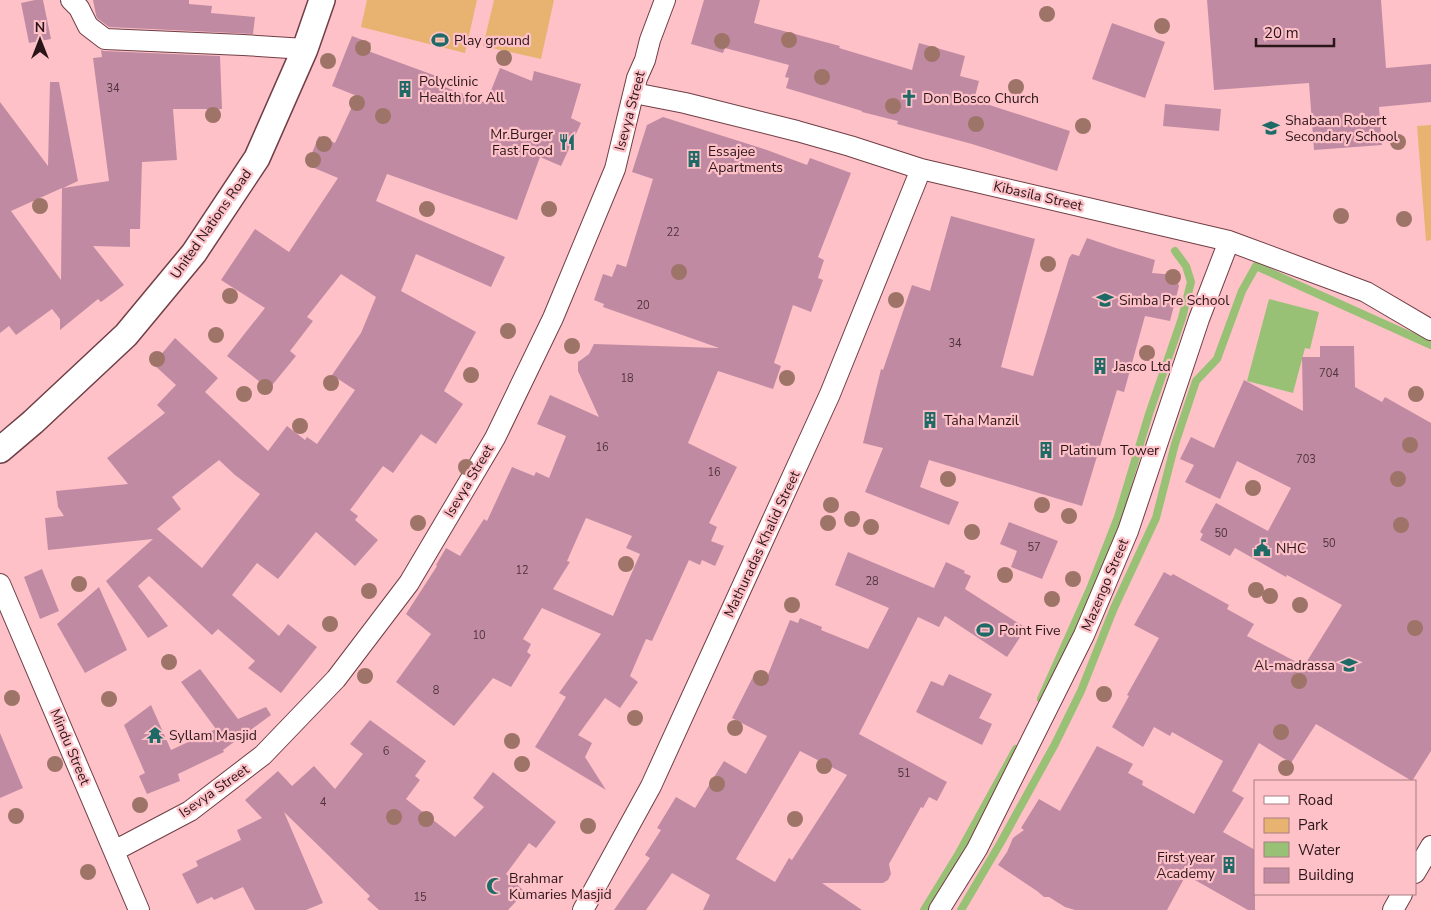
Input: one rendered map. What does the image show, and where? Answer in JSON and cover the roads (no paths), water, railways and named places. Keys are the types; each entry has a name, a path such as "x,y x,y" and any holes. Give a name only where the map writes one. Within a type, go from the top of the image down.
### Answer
{"street":[{"path":"71,0 79,8 88,26 105,40 305,49"},
{"name":"United Nations Road","path":"0,450 33,422 126,335 194,253 257,158 305,49 322,0"},
{"name":"Isevya Street","path":"114,851 190,811 263,755 336,678 409,583 495,438 553,318 615,169 637,78 665,0"},
{"name":"Kibasila Street","path":"634,93 685,103 797,131 921,169 1229,241 1366,292 1431,330"},
{"name":"Mathuradas Khalid Street","path":"583,910 664,760 830,394 921,169"},
{"name":"Mazengo Street","path":"939,910 977,849 1084,635 1128,531 1199,319 1229,241"},
{"name":"Mindu Street","path":"0,584 138,910"},
{"path":"1416,871 1431,846"},
{"path":"1393,910 1401,895"}],"water":[{"path":"1269,299 1319,312 1310,349 1305,348 1293,393 1247,381"}],"waterway":[{"path":"1041,699 1090,589 1118,517 1149,414 1182,318 1191,282 1186,266 1175,251"},
{"path":"961,910 1055,744 1081,691 1114,608 1156,518 1175,444 1196,381 1217,359 1242,291 1256,266 1431,345"},
{"path":"924,910 959,853 1016,749"}],"place":[{"name":"Play ground","path":"440,40"},
{"name":"Polyclinic Health for All","path":"405,89"},
{"name":"Don Bosco Church","path":"909,98"},
{"name":"Shabaan Robert Secondary School","path":"1271,128"},
{"name":"Mr.Burger Fast Food","path":"567,142"},
{"name":"Essajee Apartments","path":"694,159"},
{"name":"Simba Pre School","path":"1105,300"},
{"name":"Jasco Ltd","path":"1100,366"},
{"name":"Taha Manzil","path":"930,420"},
{"name":"Platinum Tower","path":"1046,450"},
{"name":"NHC","path":"1262,548"},
{"name":"Point Five","path":"985,630"},
{"name":"Al-madrassa","path":"1349,665"},
{"name":"Syllam Masjid","path":"155,735"},
{"name":"First year Academy","path":"1229,865"},
{"name":"Brahmar Kumaries Masjid","path":"495,886"}]}
